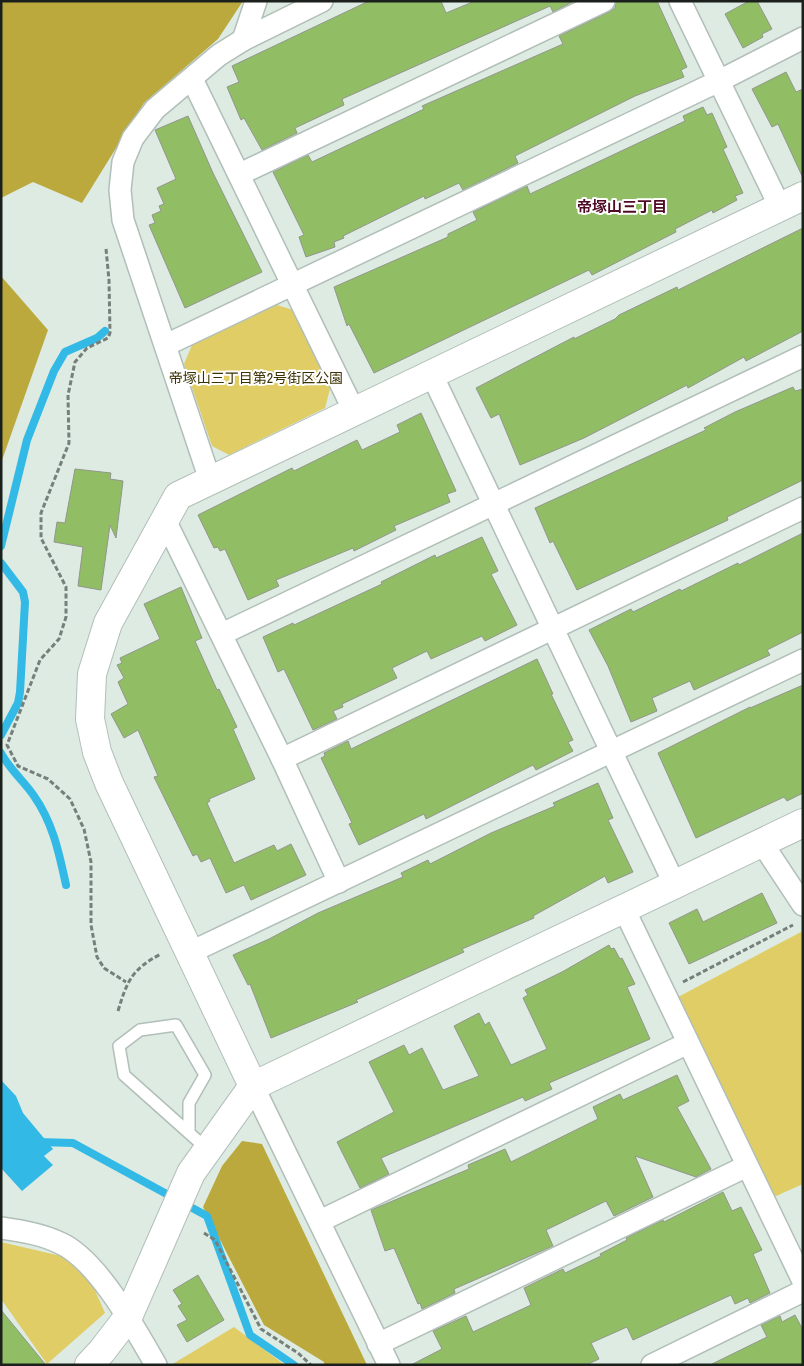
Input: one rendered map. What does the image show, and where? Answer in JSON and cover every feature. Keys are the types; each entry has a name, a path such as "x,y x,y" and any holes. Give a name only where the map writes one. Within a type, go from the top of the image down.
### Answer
{"street":[{"path":"243,40 256,1"},
{"path":"210,480 123,220 120,190 123,162 133,138 155,109 219,55 243,40 322,1"},
{"path":"240,174 604,1"},
{"path":"389,1365 186,948 109,784 97,752 90,719 92,674 108,623 178,496 791,201 719,81 680,1"},
{"path":"166,345 719,81 803,38"},
{"path":"192,79 354,411"},
{"path":"222,634 803,356"},
{"path":"432,374 674,883"},
{"path":"282,759 803,508"},
{"path":"165,520 222,634 339,882"},
{"path":"186,948 339,882 803,660"},
{"path":"89,1365 128,1317 191,1173 198,1141 253,1086 624,909 674,883 803,823"},
{"path":"762,843 798,915"},
{"path":"624,909 803,1281"},
{"path":"320,1221 688,1043"},
{"path":"378,1344 748,1166"},
{"path":"1,1228 28,1232 62,1243 94,1270 128,1317 156,1365"},
{"path":"652,1365 685,1357 803,1291"}],"lane":[{"path":"176,1025 205,1075 188,1103 198,1141 124,1075 119,1046 140,1030 176,1025"}],"path":[{"path":"105,242 110,280 110,333 108,338 87,348 75,362 68,395 69,443 41,513 41,538 66,587 66,617 59,639 40,660 7,745 18,766 48,779 70,799 84,829 91,862 91,925 97,957 104,968 126,982"},
{"path":"664,992 798,915"},
{"path":"118,1011 126,982 143,963 186,948"},
{"path":"204,1233 215,1240 261,1329 298,1353 311,1365"}],"green space":[{"name":"帝塚山三丁目第2号街区公園","path":"277,305 293,310 330,389 325,408 229,455 212,446 184,364 192,345"},
{"path":"801,932 803,935 803,1184 774,1197 678,997"},
{"path":"1,1242 61,1256 90,1279 105,1313 47,1364 1,1299"},
{"path":"234,1327 285,1365 171,1365"}],"shaded area":[{"path":"1,1 243,1 218,39 144,103 82,203 33,182 1,198"},
{"path":"1,276 48,330 1,463"},
{"path":"242,1141 262,1144 367,1365 324,1365 324,1362 264,1325 203,1207 222,1166"}],"water":[{"path":"1,1080 16,1096 23,1113 53,1149 44,1156 53,1165 22,1191 1,1168"}],"building":[{"path":"369,1 441,1 446,13 475,1 574,1 553,12 550,6 342,99 344,105 295,128 297,133 262,150 244,118 241,120 227,87 239,82 232,66"},
{"path":"616,1 657,1 687,67 681,70 684,77 635,96 515,156 518,163 463,190 459,183 425,199 424,196 343,236 344,238 334,242 335,247 306,257 299,237 304,235 273,172 308,155 312,162 424,109 422,106 563,44 559,36 609,12 615,8"},
{"path":"749,1 757,1 772,29 762,34 763,37 743,48 725,14"},
{"path":"786,72 796,92 803,89 803,178 778,124 772,127 752,89"},
{"path":"703,107 707,115 712,113 727,147 723,149 743,193 735,196 737,200 713,213 712,210 675,229 676,232 592,275 589,270 374,373 349,324 347,326 334,287 448,237 448,234 477,220 473,212 527,186 530,194 685,121 683,116"},
{"path":"188,116 213,173 262,272 185,308 149,225 155,223 152,215 161,211 159,206 164,204 157,188 176,179 155,130"},
{"path":"803,228 803,331 746,361 744,357 688,388 687,385 584,438 520,465 499,414 491,418 476,388 574,337 574,339 677,287 678,290"},
{"path":"793,387 795,391 803,389 803,480 727,517 728,520 577,590 553,541 550,543 535,508 706,430 704,428 735,412"},
{"path":"421,413 456,491 447,494 450,502 394,526 396,530 354,551 353,548 276,580 279,586 248,600 225,549 220,551 218,547 214,548 198,515 292,468 294,471 357,440 362,450 400,432 397,425"},
{"path":"75,469 111,473 110,479 123,481 116,538 110,525 101,590 78,586 83,547 54,542 57,522 65,523"},
{"path":"803,533 803,632 767,650 770,655 694,690 690,681 652,698 657,711 631,722 608,666 589,630 631,609 633,612 738,563 739,565"},
{"path":"482,537 498,571 491,574 517,625 485,641 482,636 431,659 427,651 392,668 397,678 342,704 343,707 333,711 337,719 313,730 284,669 278,672 263,637 293,623 294,625 382,584 381,582 435,555 436,558"},
{"path":"181,587 202,638 195,641 217,690 219,689 237,727 233,729 255,779 209,799 210,801 207,803 234,863 274,845 277,851 291,844 306,875 251,900 244,885 226,893 210,858 201,862 197,854 193,856 154,777 158,776 138,730 124,738 111,714 128,704 118,682 124,678 117,665 122,663 120,658 160,639 144,604"},
{"path":"537,659 573,740 568,742 573,751 536,770 533,765 426,819 424,814 359,845 349,824 352,823 321,758 325,756 324,753 348,741 351,749"},
{"path":"803,685 803,793 787,801 784,797 696,838 658,753 750,707"},
{"path":"598,783 613,818 608,820 633,872 608,883 605,876 533,916 534,918 462,949 464,952 356,1000 358,1002 271,1038 250,984 248,985 233,955 269,939 318,913 403,877 401,873 428,860 430,864 491,833 555,806 553,803"},
{"path":"762,893 777,923 689,964 669,923 697,909 703,922"},
{"path":"609,945 611,949 614,948 620,959 622,958 635,984 627,987 650,1039 549,1083 552,1089 525,1101 523,1097 381,1158 389,1174 360,1188 337,1142 394,1112 369,1062 404,1045 409,1055 422,1048 443,1090 479,1076 454,1026 479,1013 485,1025 489,1022 511,1065 547,1049 523,998 528,995 525,990 562,972"},
{"path":"677,1075 689,1101 677,1107 711,1169 696,1177 635,1156 653,1197 614,1216 606,1201 546,1230 553,1246 454,1289 455,1293 422,1309 420,1303 418,1304 394,1248 385,1251 371,1210 469,1169 468,1165 505,1149 511,1162 598,1119 593,1107 620,1094 623,1100"},
{"path":"723,1192 732,1211 741,1207 762,1250 753,1254 770,1293 750,1303 748,1298 735,1304 731,1295 633,1340 627,1327 591,1343 599,1359 586,1365 411,1365 442,1349 433,1331 466,1316 473,1332 531,1305 524,1288 563,1269 565,1273 601,1256 600,1254 627,1240 626,1238 663,1220 664,1222"},
{"path":"198,1275 224,1320 187,1342 177,1325 187,1320 178,1306 182,1304 173,1290"},
{"path":"1,1310 46,1365 1,1365"},
{"path":"795,1315 803,1330 803,1365 710,1365 767,1337 761,1325 780,1316 782,1322"}],"waterway":[{"path":"1,546 27,440 54,371 65,352 97,338 105,331"},
{"path":"1,563 23,592 25,602 20,692 18,703 1,735"},
{"path":"1,753 8,765 41,806 58,850 66,885"},
{"path":"38,1142 73,1143 207,1216 250,1335 294,1365"}],"district":[{"name":"帝塚山三丁目","path":"622,207"}]}
